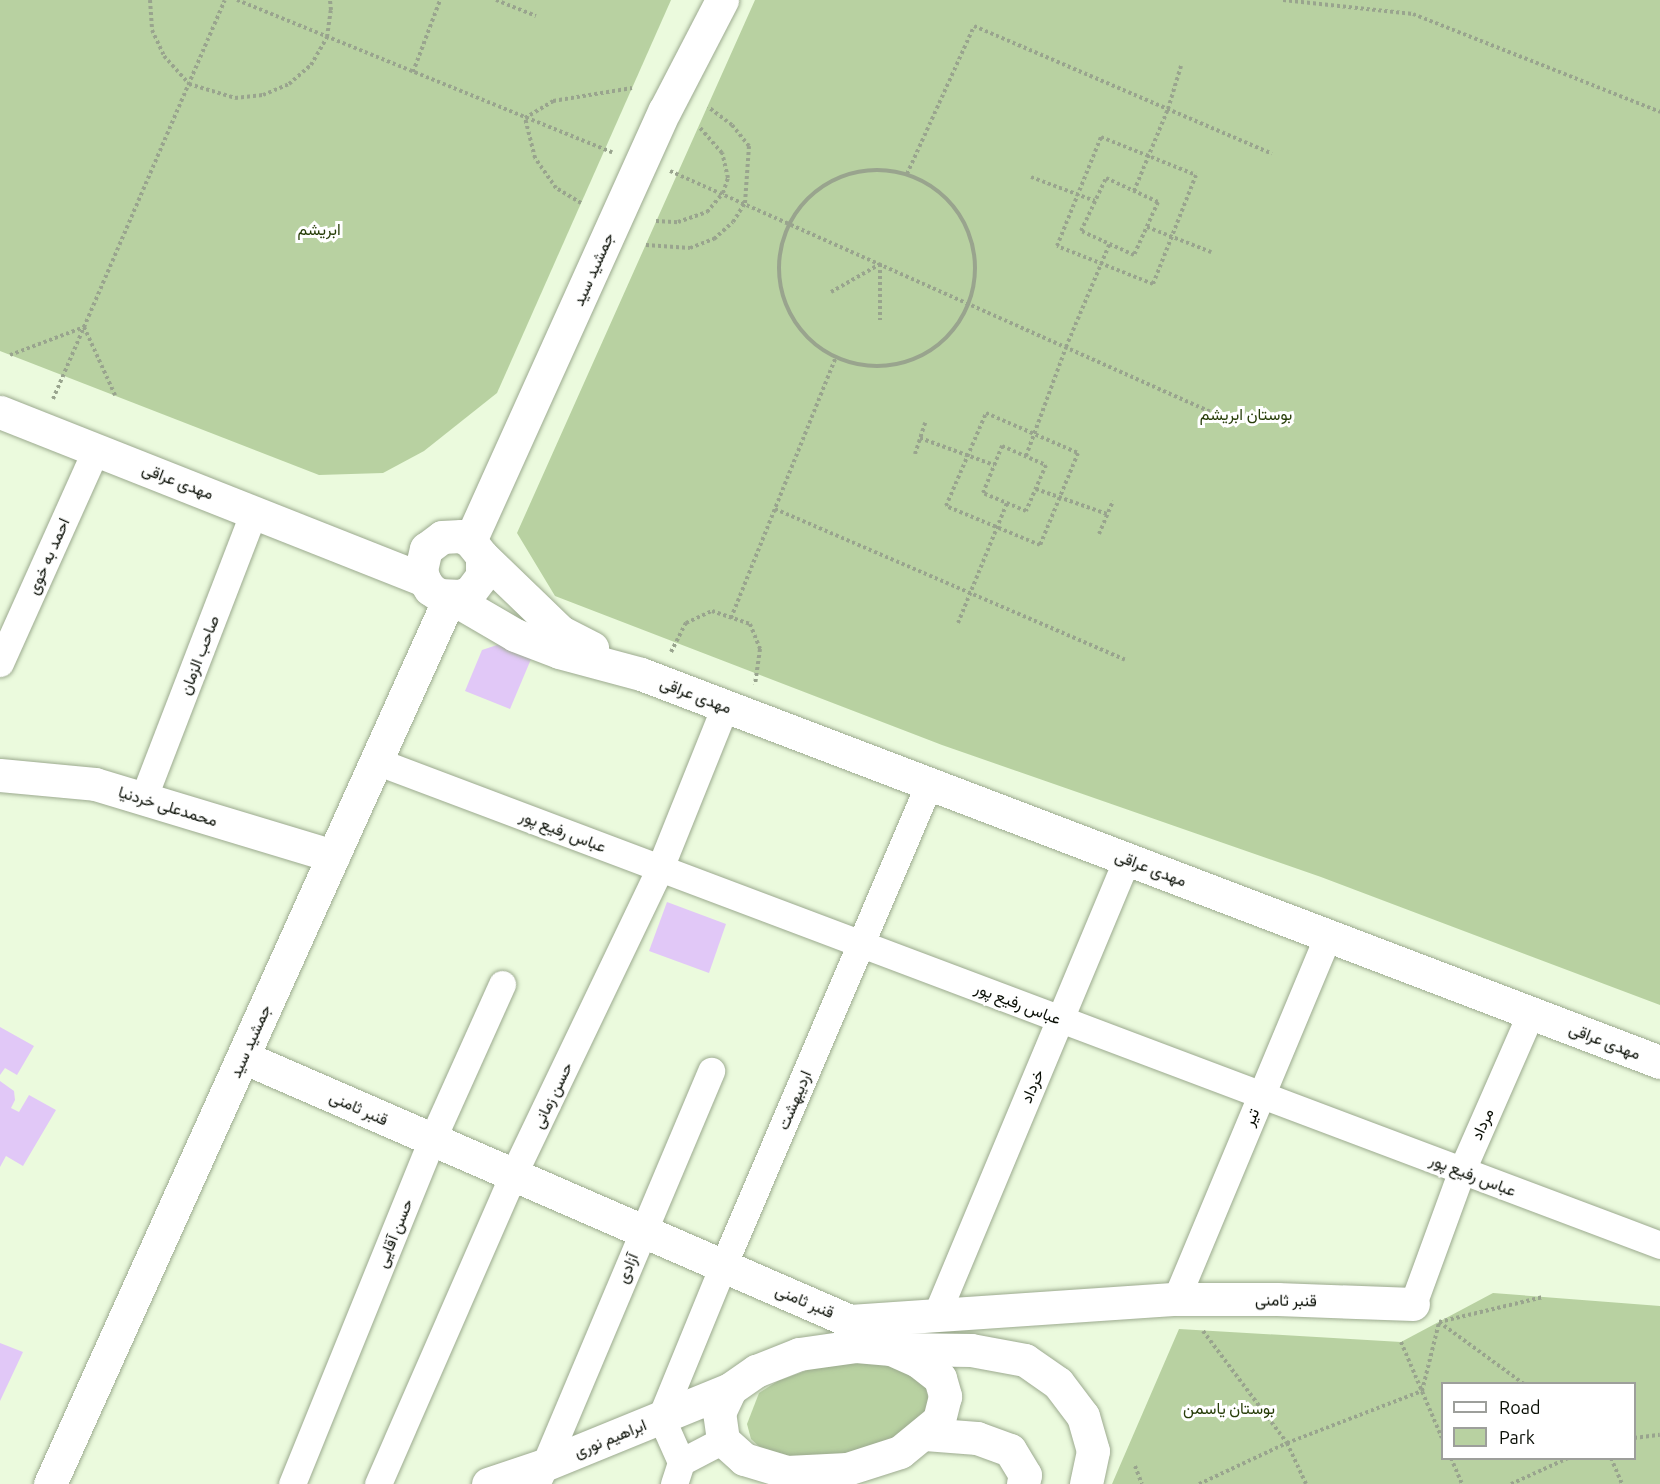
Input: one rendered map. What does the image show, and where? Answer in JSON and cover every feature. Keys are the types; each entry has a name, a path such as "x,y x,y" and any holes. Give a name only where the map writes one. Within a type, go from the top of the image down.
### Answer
{"street":[{"name":"جمشید سید","path":"464,544 642,161 722,0"},
{"name":"مهدی عراقی","path":"0,412 356,552 437,589 515,635 559,652 650,678 736,710 1660,1062"},
{"name":"احمد به خوی","path":"0,663 96,449"},
{"name":"صاحب الزمان","path":"143,799 254,511"},
{"path":"464,544 482,576 477,585 460,597 437,589 422,559 426,549 464,544"},
{"path":"356,552 464,544 561,632 650,678"},
{"name":"جمشید سید","path":"50,1484 376,761 437,589"},
{"name":"حسن زمانی","path":"378,1484 513,1175 736,710"},
{"name":"عباس رفیع پور","path":"376,761 1660,1245"},
{"name":"محمدعلی خردنیا","path":"0,775 94,784 333,856"},
{"name":"اردیبهشت","path":"661,1417 929,784"},
{"name":"خرداد","path":"937,1313 1127,859"},
{"name":"تیر","path":"1176,1299 1328,936"},
{"name":"حسن آقایی","path":"292,1484 432,1140 502,984"},
{"name":"مرداد","path":"1426,1313 1462,1170 1531,1013"},
{"name":"قنبر ثامنی","path":"243,1057 850,1321 937,1313 1176,1299 1277,1299 1426,1313"},
{"name":"آزادی","path":"540,1475 711,1071"},
{"name":"ابراهیم نوری","path":"488,1484 540,1475 661,1417 730,1389 756,1371 799,1354 856,1346 982,1352 1024,1360 1058,1383 1083,1416 1093,1451 1086,1484"},
{"path":"730,1389 719,1413 723,1440 744,1459 787,1472 847,1469 900,1452 925,1434 939,1420 945,1396 940,1378 918,1361 891,1349"},
{"path":"661,1417 677,1473 723,1440"},
{"path":"925,1434 977,1438 1010,1450 1025,1475 1023,1484"}],"path":[{"path":"150,0 152,30 164,56 189,84 235,98 263,95 289,84 311,65 327,37 331,10 330,0"},
{"path":"41,428 225,0"},
{"path":"237,0 604,150 642,161 723,193 1222,417"},
{"path":"412,72 440,0"},
{"path":"496,0 536,16"},
{"path":"1283,0 1413,14 1660,112"},
{"path":"907,174 974,26 1272,154"},
{"path":"1134,191 1168,109 1181,66"},
{"path":"525,118 553,101 632,88"},
{"path":"646,245 690,248 714,239 733,222 745,203 749,146 732,125 708,106"},
{"path":"525,118 535,158 556,188 581,203"},
{"path":"656,221 678,222 707,212 723,193 728,178 722,153 699,127"},
{"path":"1101,137 1196,175 1153,284 1057,246 1078,195 1101,137"},
{"path":"876,169 907,174 935,188 958,210 972,240 976,274 969,304 951,335 924,356 892,366 858,366 827,354 802,332 785,303 779,272 783,241 796,212 818,190 846,175 876,169"},
{"path":"1031,177 1095,201"},
{"path":"1106,178 1134,191 1158,202 1134,255 1081,231 1106,178"},
{"path":"1147,227 1211,252"},
{"path":"1026,456 1066,348 1109,244"},
{"path":"831,292 880,264"},
{"path":"880,264 880,320"},
{"path":"10,355 84,327"},
{"path":"84,327 115,395"},
{"path":"731,618 836,357"},
{"path":"986,412 1035,434 1078,453 1040,545 946,506 986,412"},
{"path":"915,454 925,423"},
{"path":"920,438 994,465"},
{"path":"1002,446 1026,456 1046,465 1026,511 983,493 1002,446"},
{"path":"1036,489 1107,514"},
{"path":"1099,534 1113,501"},
{"path":"958,623 1007,503"},
{"path":"775,509 1125,660"},
{"path":"650,678 686,623 712,611 750,624 760,649 759,675 736,710"},
{"path":"1426,1313 1543,1297"},
{"path":"1426,1313 1523,1382"},
{"path":"1422,1392 1426,1313"},
{"path":"1203,1330 1287,1443 1306,1484"},
{"path":"1401,1342 1441,1434"},
{"path":"1199,1484 1287,1443 1422,1392"},
{"path":"1636,1438 1660,1435"},
{"path":"1452,1460 1462,1484"},
{"path":"1511,1484 1564,1460"},
{"path":"1612,1460 1622,1484"},
{"path":"1135,1466 1142,1484"}],"green space":[{"name":"ابریشم","path":"0,0 671,0 497,393 424,451 383,473 319,475 0,351"},
{"name":"بوستان ابریشم","path":"755,0 1660,0 1660,1005 1321,877 942,745 555,596 517,533"},
{"name":"بوستان یاسمن","path":"1493,1293 1660,1306 1660,1484 1112,1484 1179,1329 1401,1342"},
{"path":"867,1357 893,1364 925,1385 929,1401 926,1415 886,1443 828,1459 786,1461 765,1452 751,1439 747,1424 759,1393 778,1381 827,1363"}],"building":[{"path":"515,639 534,652 510,709 465,691 482,650"},
{"path":"667,902 726,924 709,973 649,951"},
{"path":"0,1027 34,1046 17,1075 5,1068 0,1075"},
{"path":"0,1081 14,1091 15,1100 11,1108 19,1112 29,1095 56,1110 23,1166 6,1156 0,1167"},
{"path":"0,1343 23,1352 0,1401"}]}
